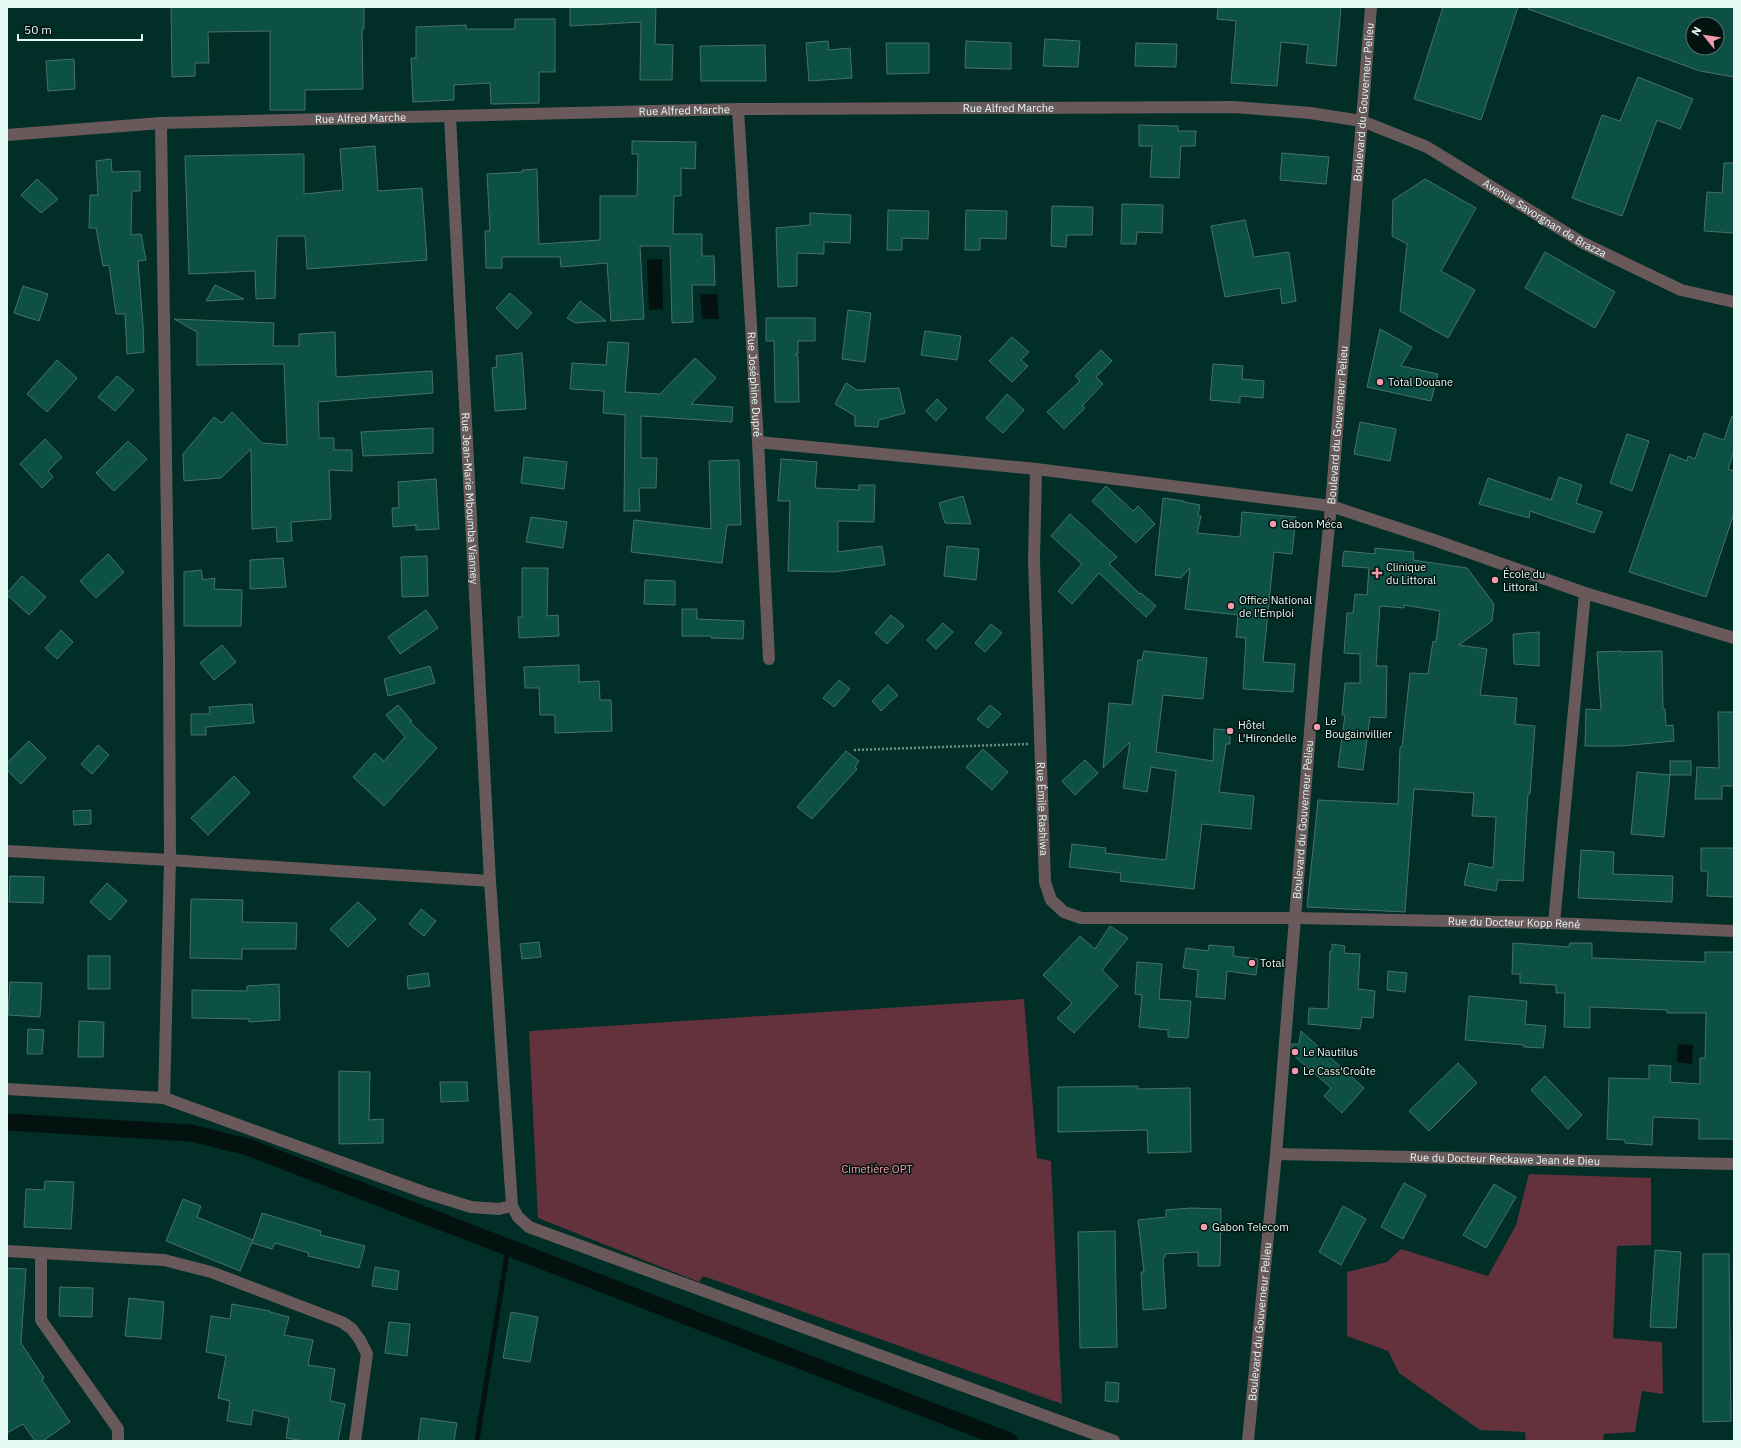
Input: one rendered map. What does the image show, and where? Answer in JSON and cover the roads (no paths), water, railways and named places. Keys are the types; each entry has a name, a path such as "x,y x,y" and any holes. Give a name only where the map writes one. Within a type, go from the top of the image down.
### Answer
{"street":[{"name":"Boulevard du Gouverneur Pelieu","path":"1248,1441 1276,1154 1294,918 1316,657 1331,506 1371,7"},
{"name":"Rue Alfred Marche","path":"7,135 161,123 738,109 1234,107 1310,113 1362,121"},
{"name":"Rue Joséphine Dupré","path":"738,109 758,442 769,659"},
{"name":"Rue Jean-Marie Mboumba Vianney","path":"450,117 490,881 512,1206"},
{"name":"Avenue Savorgnan de Brazza","path":"1362,121 1427,146 1583,243 1681,290 1734,302"},
{"path":"161,123 169,667 170,860 164,1098"},
{"path":"758,442 1036,469 1331,506 1434,540 1585,593 1734,638"},
{"name":"Rue Émile Rashiwa","path":"1036,469 1034,560 1045,882 1051,900 1064,912 1080,918 1294,918"},
{"path":"1554,923 1585,593"},
{"path":"7,851 490,881"},
{"name":"Rue du Docteur Kopp René","path":"1294,918 1554,923 1734,931"},
{"path":"7,1089 164,1098 426,1193 471,1207 499,1209 512,1206 518,1217 529,1227 1114,1441"},
{"name":"Rue du Docteur Reckawe Jean de Dieu","path":"1276,1154 1734,1164"},
{"path":"7,1251 164,1260 211,1272 342,1322 352,1329 360,1340 367,1354 355,1441"},
{"path":"40,1253 41,1320 118,1429 118,1441"}],"waterway":[{"path":"7,1122 191,1133 248,1147 1009,1441"},
{"path":"477,1441 508,1248"}],"place":[{"name":"Total Douane","path":"1380,382"},
{"name":"Gabon Méca","path":"1273,524"},
{"name":"Clinique du Littoral","path":"1377,573"},
{"name":"École du Littoral","path":"1495,580"},
{"name":"Office National de l'Emploi","path":"1231,606"},
{"name":"Le Bougainvillier","path":"1317,727"},
{"name":"Hôtel L'Hirondelle","path":"1230,731"},
{"name":"Total","path":"1252,963"},
{"name":"Le Nautilus","path":"1295,1052"},
{"name":"Le Cass'Croûte","path":"1295,1071"},
{"name":"Gabon Telecom","path":"1204,1227"}],"park label":[{"name":"Cimetière OPT","path":"877,1169"}]}
